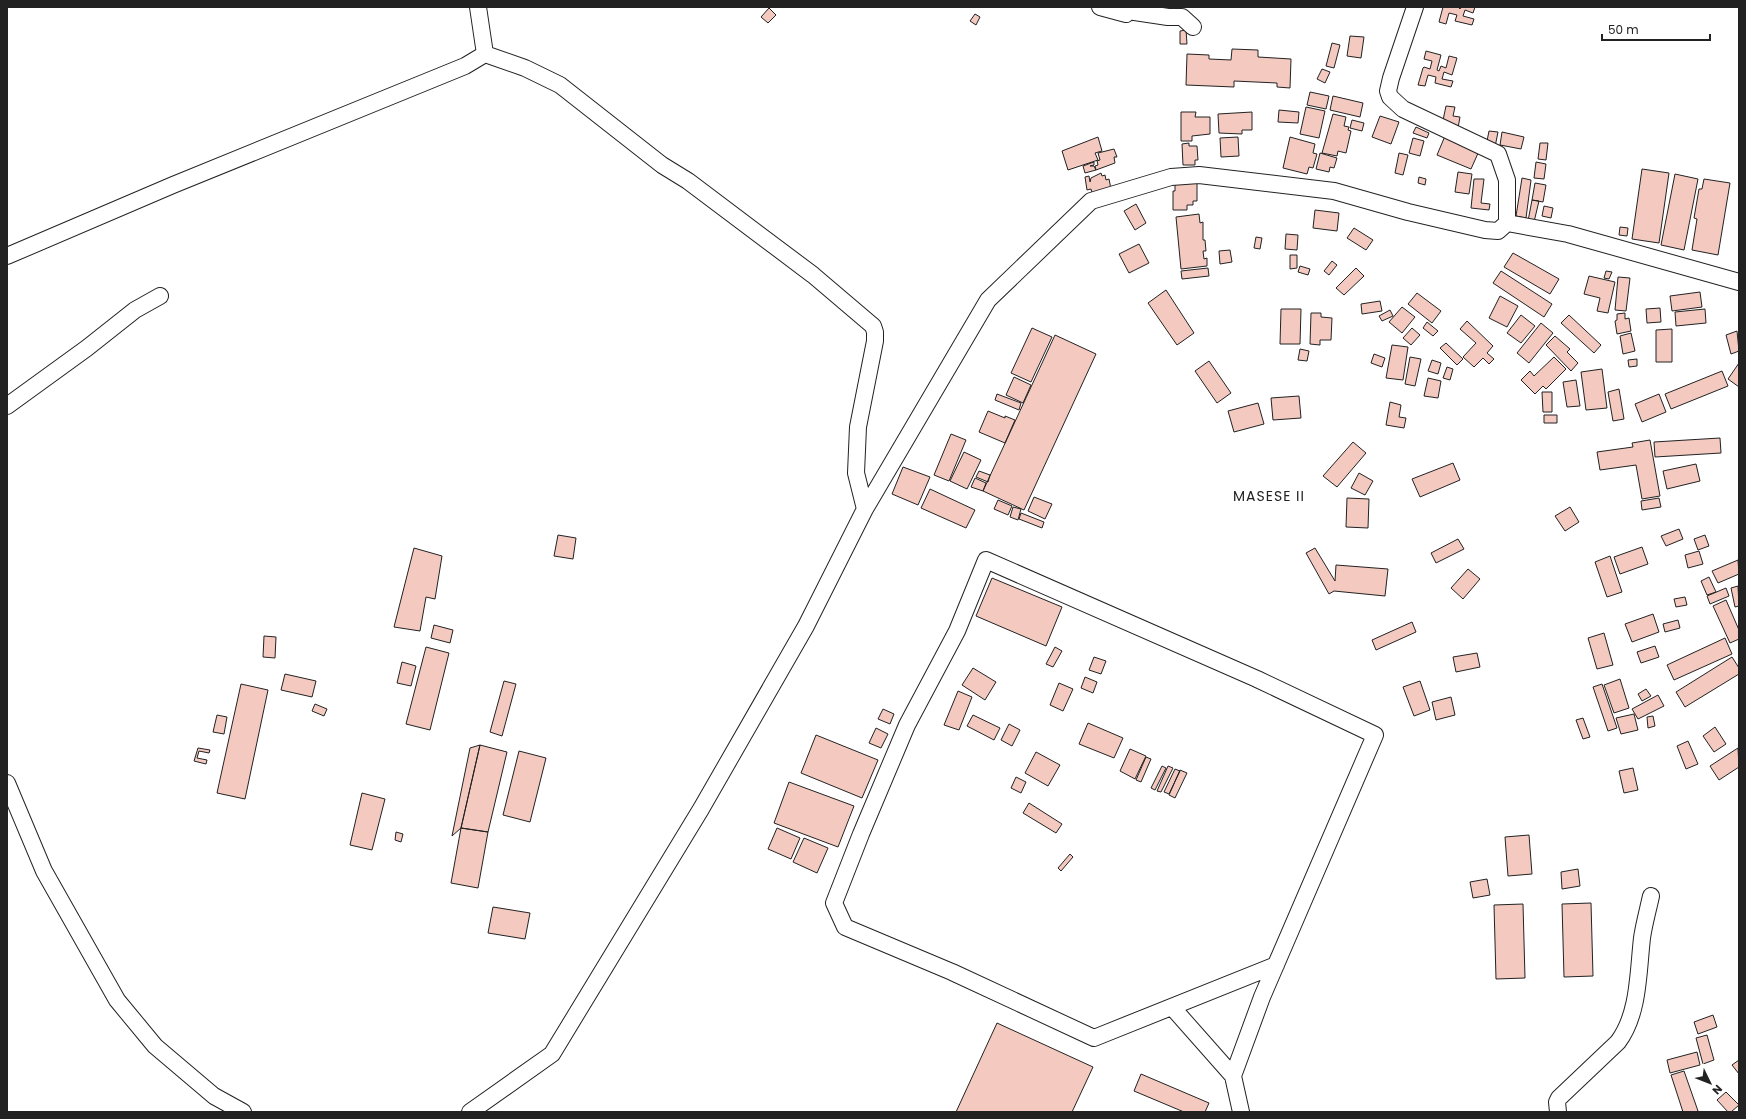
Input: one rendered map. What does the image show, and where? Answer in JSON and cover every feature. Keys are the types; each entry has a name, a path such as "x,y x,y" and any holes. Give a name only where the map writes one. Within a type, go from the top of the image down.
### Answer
{"street":[{"path":"478,7 485,54"},
{"path":"1100,7 1126,14 1128,11 1168,17 1182,17 1193,27"},
{"path":"470,1112 552,1054 709,795 806,626 865,509 988,300 1090,201 1171,177 1199,175 1334,191 1408,212 1485,230 1498,231 1507,223 1507,180 1498,154 1403,109 1390,97 1388,91 1391,78 1415,7"},
{"path":"7,256 173,184 465,66 485,54"},
{"path":"485,54 525,68 560,85 662,165 688,181 813,275 872,326 875,332 875,341 858,427 856,474 865,509"},
{"path":"1507,223 1568,234 1739,282"},
{"path":"7,406 135,310 160,296"},
{"path":"1233,1076 1262,997 1276,965 1375,735 1257,679 986,560 957,631 907,725 861,834 834,903 845,927 952,972 1094,1038 1276,965"},
{"path":"7,783 44,871 117,1000 155,1046 214,1096 243,1112"},
{"path":"1558,1112 1557,1102 1559,1098 1618,1042 1626,1032 1635,998 1642,936 1651,896"},
{"path":"1172,1007 1233,1076 1241,1112"}],"building":[{"path":"1443,7 1458,7 1460,9 1461,7 1475,7 1473,13 1465,10 1463,16 1474,19 1472,25 1455,21 1457,15 1449,13 1446,24 1439,22"},
{"path":"769,8 776,15 768,23 761,17"},
{"path":"975,14 980,17 976,25 970,21"},
{"path":"1186,30 1187,44 1180,44 1180,31"},
{"path":"1350,36 1364,37 1361,58 1347,56"},
{"path":"1332,43 1340,45 1334,68 1326,66"},
{"path":"1232,49 1258,50 1258,57 1291,59 1290,88 1277,87 1277,83 1234,81 1234,87 1186,85 1187,54 1209,55 1209,59 1231,60"},
{"path":"1426,51 1441,55 1437,70 1439,71 1441,66 1446,68 1449,56 1457,58 1452,75 1444,72 1442,79 1453,81 1451,87 1435,83 1436,77 1428,75 1425,86 1418,85 1423,68 1430,69 1432,61 1424,59"},
{"path":"1322,69 1330,72 1325,83 1317,79"},
{"path":"1310,92 1329,96 1326,109 1307,105"},
{"path":"1333,96 1363,103 1360,117 1330,110"},
{"path":"1446,106 1455,107 1453,116 1460,117 1458,128 1442,125"},
{"path":"1306,107 1325,111 1319,138 1300,134"},
{"path":"1279,110 1299,112 1298,123 1278,122"},
{"path":"1181,112 1196,112 1195,117 1210,117 1210,134 1192,136 1192,141 1181,141"},
{"path":"1252,112 1252,130 1242,130 1242,134 1219,133 1218,114"},
{"path":"1333,114 1346,117 1344,126 1349,127 1348,130 1351,131 1346,153 1338,151 1337,156 1322,153"},
{"path":"1380,116 1399,122 1391,144 1372,137"},
{"path":"1352,120 1364,123 1362,131 1350,128"},
{"path":"1416,127 1429,133 1427,138 1413,133"},
{"path":"1489,131 1498,132 1495,147 1486,146"},
{"path":"1502,132 1524,137 1521,149 1500,145"},
{"path":"1445,136 1479,151 1471,169 1437,155"},
{"path":"1098,137 1102,151 1095,153 1098,160 1068,170 1062,151"},
{"path":"1238,137 1239,156 1221,157 1220,138"},
{"path":"1290,137 1315,144 1313,153 1317,154 1313,168 1309,167 1307,174 1283,168"},
{"path":"1413,138 1424,141 1420,156 1409,153"},
{"path":"1189,143 1189,146 1197,146 1198,160 1195,160 1195,165 1183,165 1182,144"},
{"path":"1540,143 1548,143 1546,160 1538,159"},
{"path":"1114,149 1117,157 1114,157 1115,163 1096,170 1095,166 1098,165 1097,161 1100,160 1098,153"},
{"path":"1320,153 1337,158 1334,168 1330,167 1329,172 1316,169"},
{"path":"1399,153 1408,155 1403,175 1395,173"},
{"path":"1094,162 1094,165 1090,166 1094,166 1096,170 1085,173 1083,166"},
{"path":"1536,162 1546,164 1544,179 1534,178"},
{"path":"1642,169 1669,173 1659,243 1632,239"},
{"path":"1458,172 1472,174 1469,194 1455,192"},
{"path":"1101,173 1102,176 1105,175 1106,180 1109,179 1111,189 1092,193 1091,189 1087,190 1085,177 1089,176 1090,182 1091,178"},
{"path":"1675,174 1698,179 1684,250 1661,245"},
{"path":"1419,177 1426,179 1425,185 1418,183"},
{"path":"1522,178 1531,180 1526,218 1516,216"},
{"path":"1474,179 1484,179 1481,203 1490,204 1489,210 1471,208"},
{"path":"1704,179 1730,183 1718,255 1692,250 1697,219 1694,218 1699,189 1702,189"},
{"path":"1175,180 1197,180 1197,201 1193,201 1193,205 1187,205 1187,210 1173,210 1173,191 1175,191"},
{"path":"1535,183 1546,185 1543,202 1532,200"},
{"path":"1532,200 1539,201 1534,222 1528,221"},
{"path":"1136,204 1146,223 1135,230 1124,211"},
{"path":"1544,206 1553,208 1551,218 1542,216"},
{"path":"1315,210 1339,213 1337,231 1313,228"},
{"path":"1199,214 1200,223 1203,222 1203,240 1205,240 1206,251 1203,251 1204,259 1207,258 1207,266 1181,269 1176,217"},
{"path":"1620,227 1628,228 1627,236 1619,235"},
{"path":"1354,228 1373,240 1366,250 1347,238"},
{"path":"1286,234 1298,235 1297,250 1285,249"},
{"path":"1256,237 1262,238 1260,249 1254,248"},
{"path":"1139,244 1149,263 1129,273 1119,254"},
{"path":"1230,250 1232,262 1220,264 1219,251"},
{"path":"1513,253 1559,279 1550,294 1504,267"},
{"path":"1290,255 1297,255 1297,268 1290,269"},
{"path":"1332,261 1337,265 1329,275 1324,271"},
{"path":"1300,266 1310,269 1308,275 1298,272"},
{"path":"1208,268 1209,276 1182,279 1181,271"},
{"path":"1356,268 1364,276 1344,295 1336,288"},
{"path":"1501,271 1552,304 1544,317 1493,283"},
{"path":"1606,271 1612,272 1609,279 1604,278"},
{"path":"1589,276 1615,282 1608,313 1597,311 1600,298 1584,294"},
{"path":"1618,277 1630,278 1626,311 1615,310"},
{"path":"1166,290 1194,333 1177,345 1148,303"},
{"path":"1700,292 1702,307 1672,311 1670,296"},
{"path":"1417,293 1441,311 1432,323 1408,304"},
{"path":"1500,296 1518,306 1507,327 1489,318"},
{"path":"1380,301 1382,311 1362,314 1361,304"},
{"path":"1402,307 1415,317 1402,333 1389,322"},
{"path":"1660,308 1661,322 1647,323 1646,309"},
{"path":"1281,309 1301,309 1300,344 1280,344"},
{"path":"1705,309 1706,323 1676,326 1675,312"},
{"path":"1390,310 1393,316 1382,321 1379,316"},
{"path":"1311,313 1321,313 1321,317 1332,318 1331,340 1320,340 1320,345 1310,344"},
{"path":"1625,313 1625,319 1629,318 1631,331 1617,334 1615,321 1617,320 1617,314"},
{"path":"1521,315 1535,326 1521,343 1507,333"},
{"path":"1569,315 1601,345 1594,353 1561,323"},
{"path":"1467,321 1493,346 1487,353 1494,359 1489,364 1483,358 1474,367 1463,357 1476,343 1460,329"},
{"path":"1427,322 1438,331 1433,336 1423,328"},
{"path":"1541,323 1553,333 1529,363 1517,353"},
{"path":"1032,328 1052,337 1031,382 1011,373"},
{"path":"1412,328 1420,335 1411,345 1403,338"},
{"path":"1672,329 1672,362 1656,362 1656,330"},
{"path":"1737,331 1739,351 1731,354 1726,335"},
{"path":"1631,333 1635,351 1623,354 1620,336"},
{"path":"1055,335 1096,354 1024,510 983,491"},
{"path":"1555,336 1570,349 1567,352 1578,363 1571,371 1546,345"},
{"path":"1446,343 1463,359 1457,365 1440,348"},
{"path":"1392,345 1408,347 1403,380 1386,378"},
{"path":"1300,349 1309,351 1307,361 1298,360"},
{"path":"1374,354 1385,358 1382,367 1371,363"},
{"path":"1410,357 1421,359 1415,386 1405,384"},
{"path":"1554,357 1566,369 1546,389 1543,386 1535,394 1521,380 1530,371 1534,376"},
{"path":"1637,359 1637,366 1629,367 1628,360"},
{"path":"1432,360 1441,363 1438,374 1428,371"},
{"path":"1209,361 1231,393 1217,403 1195,371"},
{"path":"1739,363 1739,387 1728,379"},
{"path":"1447,367 1453,369 1450,380 1443,378"},
{"path":"1602,369 1607,408 1586,410 1581,372"},
{"path":"1722,371 1728,386 1671,409 1665,394"},
{"path":"1014,377 1031,385 1023,403 1006,395"},
{"path":"1428,378 1441,381 1438,398 1424,396"},
{"path":"1576,380 1580,406 1567,407 1563,382"},
{"path":"1619,389 1624,419 1613,421 1608,392"},
{"path":"1542,392 1552,392 1552,412 1543,412"},
{"path":"997,394 1021,403 1019,410 995,400"},
{"path":"1659,394 1666,412 1642,422 1635,404"},
{"path":"1299,396 1301,418 1273,420 1271,398"},
{"path":"1390,402 1401,405 1399,417 1406,418 1404,428 1386,425"},
{"path":"1258,403 1264,424 1234,432 1228,411"},
{"path":"988,411 1005,418 1005,416 1015,420 1005,443 979,432"},
{"path":"1544,415 1557,415 1557,423 1544,423"},
{"path":"951,434 966,440 949,481 934,475"},
{"path":"1720,438 1721,453 1655,457 1654,442"},
{"path":"1650,440 1660,496 1642,499 1636,465 1600,470 1597,452 1633,447 1632,443"},
{"path":"1353,442 1366,453 1337,487 1323,476"},
{"path":"964,452 981,460 967,489 950,481"},
{"path":"1453,463 1460,480 1420,497 1412,479"},
{"path":"1696,464 1700,481 1667,489 1663,471"},
{"path":"903,467 930,477 918,505 892,494"},
{"path":"979,471 990,475 988,482 976,477"},
{"path":"1359,473 1373,481 1365,495 1351,488"},
{"path":"975,478 986,483 983,491 971,487"},
{"path":"930,489 975,510 966,528 921,508"},
{"path":"1034,497 1052,504 1045,519 1028,511"},
{"path":"1347,498 1369,499 1368,528 1346,527"},
{"path":"1659,498 1661,507 1642,510 1641,501"},
{"path":"998,500 1012,506 1008,515 994,509"},
{"path":"1013,507 1021,509 1018,520 1010,517"},
{"path":"1570,507 1579,522 1565,531 1555,516"},
{"path":"1021,513 1044,522 1042,528 1019,519"},
{"path":"1679,529 1683,539 1666,546 1661,536"},
{"path":"558,535 576,538 573,559 554,556"},
{"path":"1705,535 1709,546 1698,550 1694,539"},
{"path":"1458,539 1464,549 1436,563 1431,553"},
{"path":"1642,547 1648,564 1620,574 1614,557"},
{"path":"414,548 442,556 435,599 426,597 420,631 394,627"},
{"path":"1315,548 1335,581 1336,565 1388,569 1385,596 1334,591 1329,594 1306,553"},
{"path":"1699,551 1703,564 1688,568 1685,555"},
{"path":"1610,556 1622,592 1607,597 1595,562"},
{"path":"1738,560 1739,574 1718,583 1712,571"},
{"path":"1468,569 1480,579 1463,599 1451,588"},
{"path":"1709,577 1716,592 1707,595 1701,581"},
{"path":"992,578 1062,607 1046,646 976,616"},
{"path":"1738,586 1739,606 1735,607 1731,588"},
{"path":"1726,588 1729,596 1710,604 1707,596"},
{"path":"1685,597 1687,605 1676,607 1674,599"},
{"path":"1726,600 1739,630 1739,639 1730,643 1713,606"},
{"path":"1653,614 1659,632 1632,642 1625,624"},
{"path":"1678,620 1680,628 1665,632 1663,624"},
{"path":"1412,622 1416,632 1376,650 1372,640"},
{"path":"434,625 453,630 450,643 431,638"},
{"path":"1604,633 1613,665 1597,669 1588,638"},
{"path":"264,636 276,637 275,658 263,657"},
{"path":"1725,638 1732,654 1674,680 1667,665"},
{"path":"1655,646 1659,657 1641,663 1637,652"},
{"path":"426,647 449,653 430,730 406,724"},
{"path":"1055,647 1062,651 1053,667 1046,664"},
{"path":"1477,653 1480,667 1456,672 1453,657"},
{"path":"1094,657 1106,661 1101,674 1089,670"},
{"path":"1732,657 1739,668 1739,674 1685,707 1676,692"},
{"path":"402,662 416,666 411,686 397,683"},
{"path":"973,668 996,682 985,700 962,685"},
{"path":"285,674 316,681 312,697 281,690"},
{"path":"1085,677 1097,682 1093,693 1081,688"},
{"path":"1620,679 1629,708 1614,713 1604,685"},
{"path":"504,681 516,684 502,736 490,732"},
{"path":"1420,681 1430,710 1414,716 1403,687"},
{"path":"1059,683 1073,689 1063,711 1050,705"},
{"path":"241,684 268,690 245,799 217,793"},
{"path":"1602,684 1617,728 1608,731 1593,687"},
{"path":"1646,689 1651,696 1642,701 1638,694"},
{"path":"958,691 972,697 959,730 944,725"},
{"path":"1658,695 1664,706 1638,719 1632,709"},
{"path":"1451,697 1455,715 1436,720 1432,702"},
{"path":"315,704 327,709 324,716 312,711"},
{"path":"883,709 894,714 890,724 878,719"},
{"path":"1634,714 1638,730 1621,734 1616,718"},
{"path":"217,715 227,717 224,734 213,732"},
{"path":"973,715 1000,728 994,740 967,726"},
{"path":"1653,716 1655,726 1648,728 1647,717"},
{"path":"1583,718 1590,737 1583,739 1576,720"},
{"path":"1088,723 1123,738 1114,758 1079,744"},
{"path":"1009,724 1020,730 1012,746 1001,740"},
{"path":"1715,727 1726,744 1714,752 1703,736"},
{"path":"876,728 888,734 881,748 869,743"},
{"path":"816,735 878,760 862,798 801,773"},
{"path":"1688,741 1698,764 1686,769 1677,746"},
{"path":"480,745 507,752 488,832 461,828"},
{"path":"480,745 461,828 452,836 470,748"},
{"path":"198,748 210,750 209,753 199,751 197,758 207,760 206,764 194,761"},
{"path":"1738,748 1739,767 1719,780 1710,766"},
{"path":"1130,749 1146,756 1135,779 1120,771"},
{"path":"519,751 546,758 530,822 503,815"},
{"path":"1036,752 1060,765 1048,786 1025,773"},
{"path":"1146,757 1151,759 1141,782 1136,780"},
{"path":"1162,766 1166,768 1155,790 1151,788"},
{"path":"1168,766 1173,768 1161,792 1157,791"},
{"path":"1633,768 1638,790 1624,793 1619,771"},
{"path":"1175,769 1180,771 1169,794 1164,792"},
{"path":"1180,770 1187,773 1175,798 1169,795"},
{"path":"1016,777 1026,782 1021,793 1011,788"},
{"path":"789,782 854,806 838,847 774,823"},
{"path":"362,793 385,799 372,850 350,845"},
{"path":"1029,803 1062,824 1056,833 1023,813"},
{"path":"461,828 488,832 478,888 451,883"},
{"path":"777,828 800,838 791,859 768,849"},
{"path":"396,832 403,834 401,842 395,840"},
{"path":"1529,835 1532,874 1508,876 1505,837"},
{"path":"804,838 828,848 817,873 793,862"},
{"path":"1070,854 1073,857 1061,871 1058,868"},
{"path":"1578,869 1580,886 1562,889 1561,872"},
{"path":"1487,879 1490,895 1473,898 1470,882"},
{"path":"1591,903 1593,976 1564,977 1562,904"},
{"path":"1523,904 1525,978 1496,979 1494,905"},
{"path":"493,907 530,913 525,939 488,933"},
{"path":"1713,1015 1717,1027 1698,1034 1694,1022"},
{"path":"997,1023 1093,1067 1072,1112 956,1112"},
{"path":"1707,1035 1714,1060 1703,1064 1696,1038"},
{"path":"1697,1052 1700,1065 1670,1073 1667,1060"},
{"path":"1739,1060 1739,1074 1732,1065"},
{"path":"1684,1071 1698,1111 1695,1112 1683,1112 1671,1075"},
{"path":"1141,1074 1209,1103 1205,1112 1184,1112 1134,1091"},
{"path":"1726,1092 1739,1105 1731,1112 1728,1112 1717,1100"}],"district":[{"name":"MASESE II","path":"1269,496"}]}
